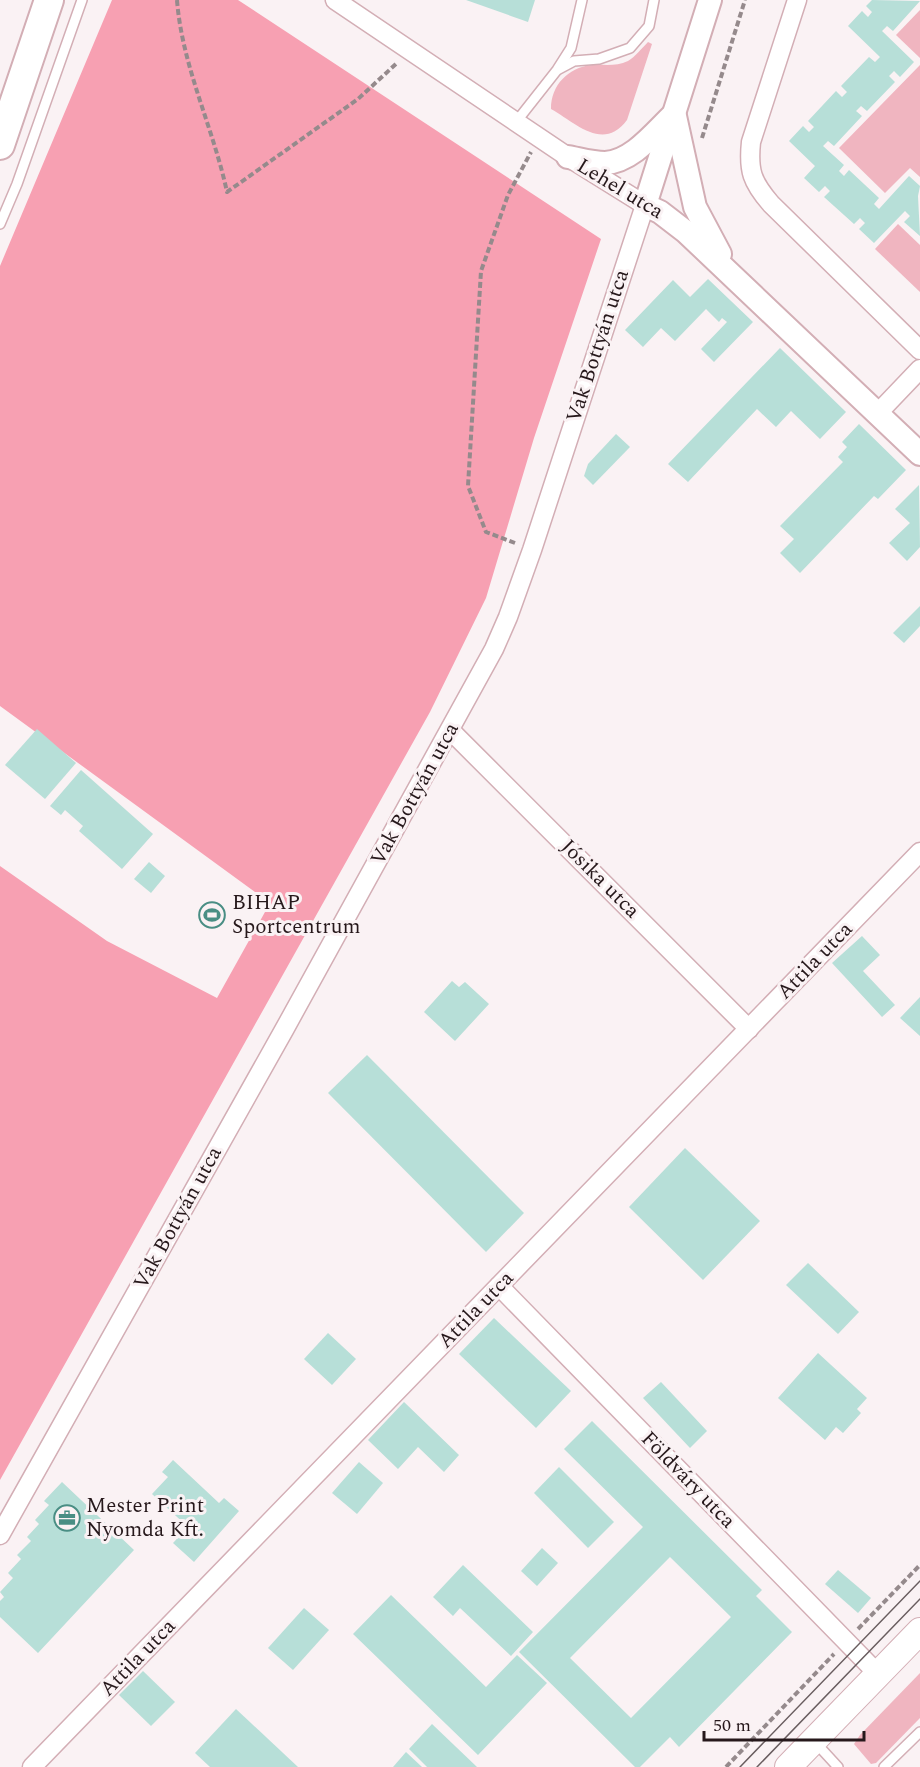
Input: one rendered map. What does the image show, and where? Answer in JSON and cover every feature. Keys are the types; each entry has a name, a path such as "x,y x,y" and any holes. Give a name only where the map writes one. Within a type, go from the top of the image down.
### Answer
{"main road":[{"path":"0,145 49,0"},
{"path":"788,1767 920,1630"}],"street":[{"name":"Lehel utca","path":"335,0 516,122 673,221 731,273 920,454"},
{"name":"Vak Bottyán utca","path":"0,1535 494,649 532,550 675,114 710,0"},
{"path":"797,0 751,142 749,157 751,172 757,187 771,204 920,350"},
{"path":"568,156 604,163 616,161 628,156 675,114 695,207 731,273"},
{"path":"878,413 920,369"},
{"name":"Jósika utca","path":"450,730 749,1029"},
{"name":"Attila utca","path":"32,1767 920,852"},
{"name":"Földváry utca","path":"499,1286 878,1674"}],"lane":[{"path":"0,224 17,184 82,0"},
{"path":"516,122 557,70 571,48 582,0"},
{"path":"557,70 574,61 599,59 630,48 649,26 654,0"},
{"path":"884,1767 920,1732"},
{"path":"814,1740 838,1767"}],"path":[{"path":"177,0 193,77 222,167 227,192 358,99 411,51"},
{"path":"701,141 746,0"},
{"path":"532,550 486,531 468,486 481,271 508,195 539,137"},
{"path":"726,1767 920,1565"}],"shaded area":[{"path":"112,0 238,0 601,239 534,438 486,598 430,712 0,1480 0,866 107,941 217,998 270,903 0,706 0,266"},
{"path":"920,10 920,58 896,35"},
{"path":"648,42 652,44 627,120 618,129 609,134 589,132 551,109 554,92 568,74 591,65 614,65 628,61"},
{"path":"920,65 920,177 910,168 885,193 839,148"},
{"path":"898,224 920,245 920,292 875,249"},
{"path":"920,1673 920,1718 876,1763 871,1764 854,1744"}],"building":[{"path":"466,0 535,0 528,22"},
{"path":"872,0 920,1 893,31 887,26 882,31 914,62 900,77 894,71 889,76 895,82 867,111 861,106 856,111 862,116 834,146 828,141 823,146 844,165 839,171 844,176 849,170 879,198 874,204 879,209 909,176 920,186 918,196 920,236 904,222 910,216 905,211 874,243 859,229 865,223 860,218 854,224 824,197 830,191 825,186 819,192 804,178 815,166 789,141 803,126 809,132 814,127 808,121 836,91 842,97 847,92 841,86 869,57 875,62 880,57 848,26 862,11 868,17 872,12 866,6"},
{"path":"708,279 753,322 714,362 701,349 727,322 722,318 719,322 706,309 675,341 661,328 643,347 625,330 673,280 690,297"},
{"path":"780,348 846,412 820,439 791,411 776,427 757,409 688,482 668,464"},
{"path":"859,424 906,470 878,499 874,496 800,573 780,553 794,539 780,526 843,462 838,457 847,447 842,442"},
{"path":"616,434 630,447 593,485 584,476 588,464"},
{"path":"919,485 920,547 907,561 889,543 910,523 895,509"},
{"path":"920,606 920,626 904,643 893,633"},
{"path":"37,729 76,763 45,799 5,765"},
{"path":"81,770 153,834 122,869 79,831 83,826 65,810 61,815 50,806"},
{"path":"149,862 165,876 151,893 134,879"},
{"path":"862,936 880,955 863,971 895,1005 882,1017 832,963"},
{"path":"452,981 459,987 465,982 489,1004 455,1041 424,1012"},
{"path":"920,997 920,1036 900,1018"},
{"path":"367,1055 524,1213 486,1252 328,1093"},
{"path":"685,1148 760,1221 703,1280 629,1207"},
{"path":"808,1263 859,1312 838,1334 786,1285"},
{"path":"494,1318 571,1391 536,1428 459,1354"},
{"path":"328,1333 356,1359 332,1385 304,1359"},
{"path":"818,1353 867,1398 857,1409 861,1413 843,1433 836,1427 825,1440 778,1398"},
{"path":"661,1382 707,1431 690,1448 643,1398"},
{"path":"404,1402 459,1455 444,1472 418,1447 398,1469 368,1440"},
{"path":"592,1421 762,1590 756,1596 792,1632 679,1747 670,1737 640,1767 635,1767 519,1652 643,1527 564,1449","holes":["670,1557 731,1617 631,1718 570,1658"]},
{"path":"173,1460 219,1503 224,1498 239,1511 194,1562 173,1543 188,1527 152,1494 168,1477 162,1472"},
{"path":"359,1462 383,1483 357,1514 332,1493"},
{"path":"559,1467 614,1522 588,1548 534,1493"},
{"path":"62,1482 134,1550 38,1653 0,1617 0,1601 4,1597 0,1592 13,1578 8,1573 21,1559 17,1555 31,1541 27,1537 39,1524 35,1520 49,1505 44,1501"},
{"path":"542,1548 558,1563 537,1586 521,1571"},
{"path":"463,1565 533,1632 511,1656 460,1608 453,1616 433,1597"},
{"path":"838,1570 871,1598 858,1613 825,1584"},
{"path":"391,1595 486,1687 517,1655 547,1683 478,1755 353,1634"},
{"path":"304,1608 329,1630 293,1670 268,1648"},
{"path":"143,1671 175,1702 151,1726 119,1695"},
{"path":"236,1709 298,1767 210,1767 195,1753"},
{"path":"432,1724 477,1767 427,1767 409,1749"},
{"path":"406,1752 422,1767 393,1767"}],"tram line":[{"path":"740,1767 920,1581"},
{"path":"757,1767 920,1599"}],"place":[{"name":"BIHAP Sportcentrum","path":"212,915"},
{"name":"Mester Print Nyomda Kft.","path":"67,1518"}]}
